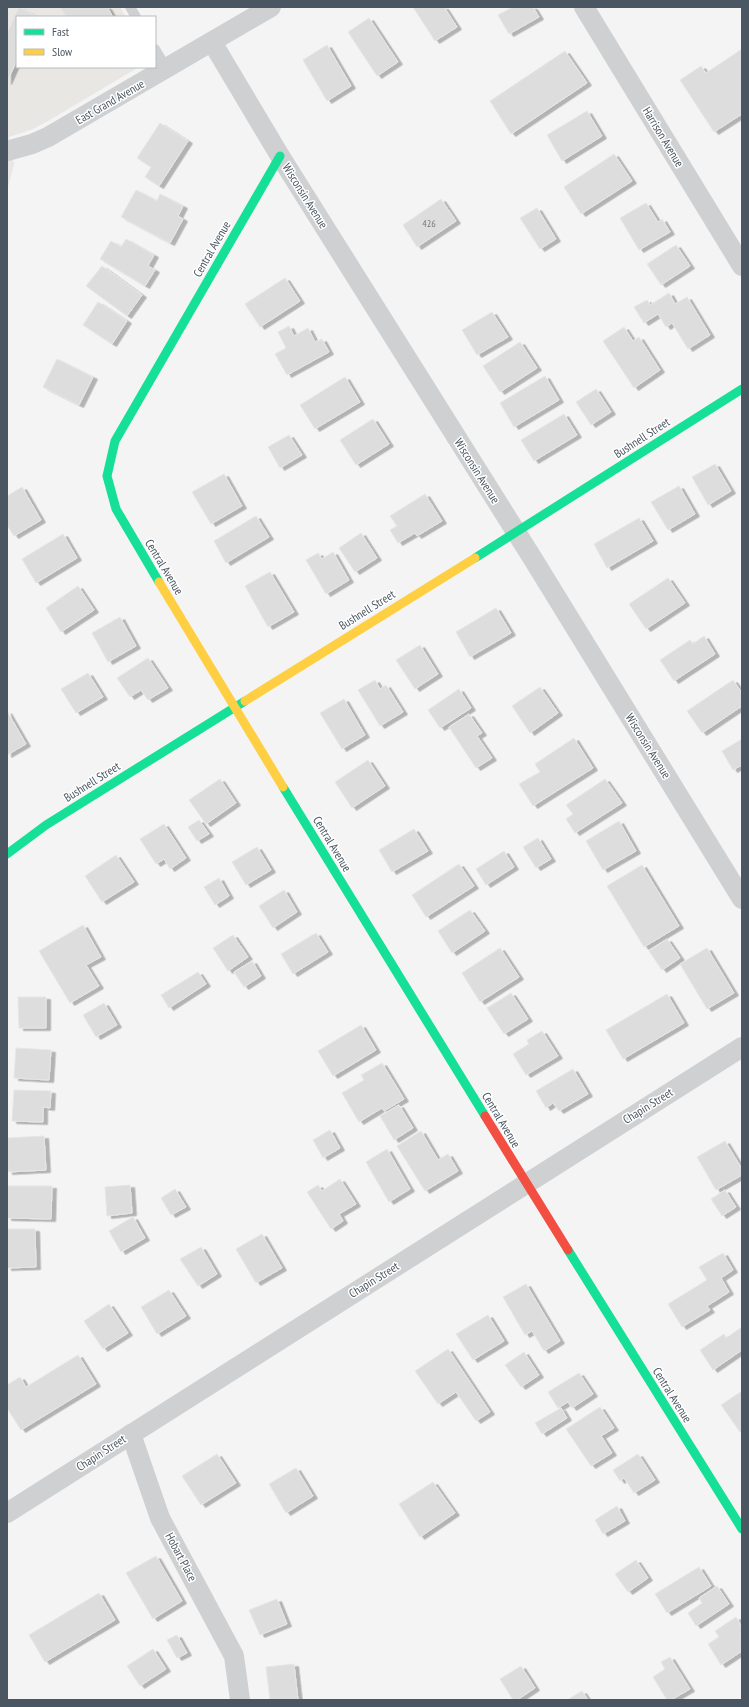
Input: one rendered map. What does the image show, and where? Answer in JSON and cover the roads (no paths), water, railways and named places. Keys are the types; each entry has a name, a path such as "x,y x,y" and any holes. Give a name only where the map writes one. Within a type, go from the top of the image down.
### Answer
{"street":[{"name":"East Grand Avenue","path":"7,151 48,138 271,7"},
{"name":"Harrison Avenue","path":"584,7 742,266"},
{"name":"Wisconsin Avenue","path":"212,42 280,156 516,533 742,899"},
{"name":"Central Avenue","path":"280,156 115,440 107,476 116,509 234,707 526,1183 742,1529"},
{"name":"Bushnell Street","path":"7,854 46,825 516,533 742,389"},
{"name":"Chapin Street","path":"7,1513 742,1047"},
{"name":"Hobart Place","path":"131,1434 160,1518 234,1656 240,1700"},
{"name":"Hobart Place","path":"227,1700 236,1677"}],"lane":[{"path":"130,7 135,16"},
{"path":"156,51 167,69"}]}
